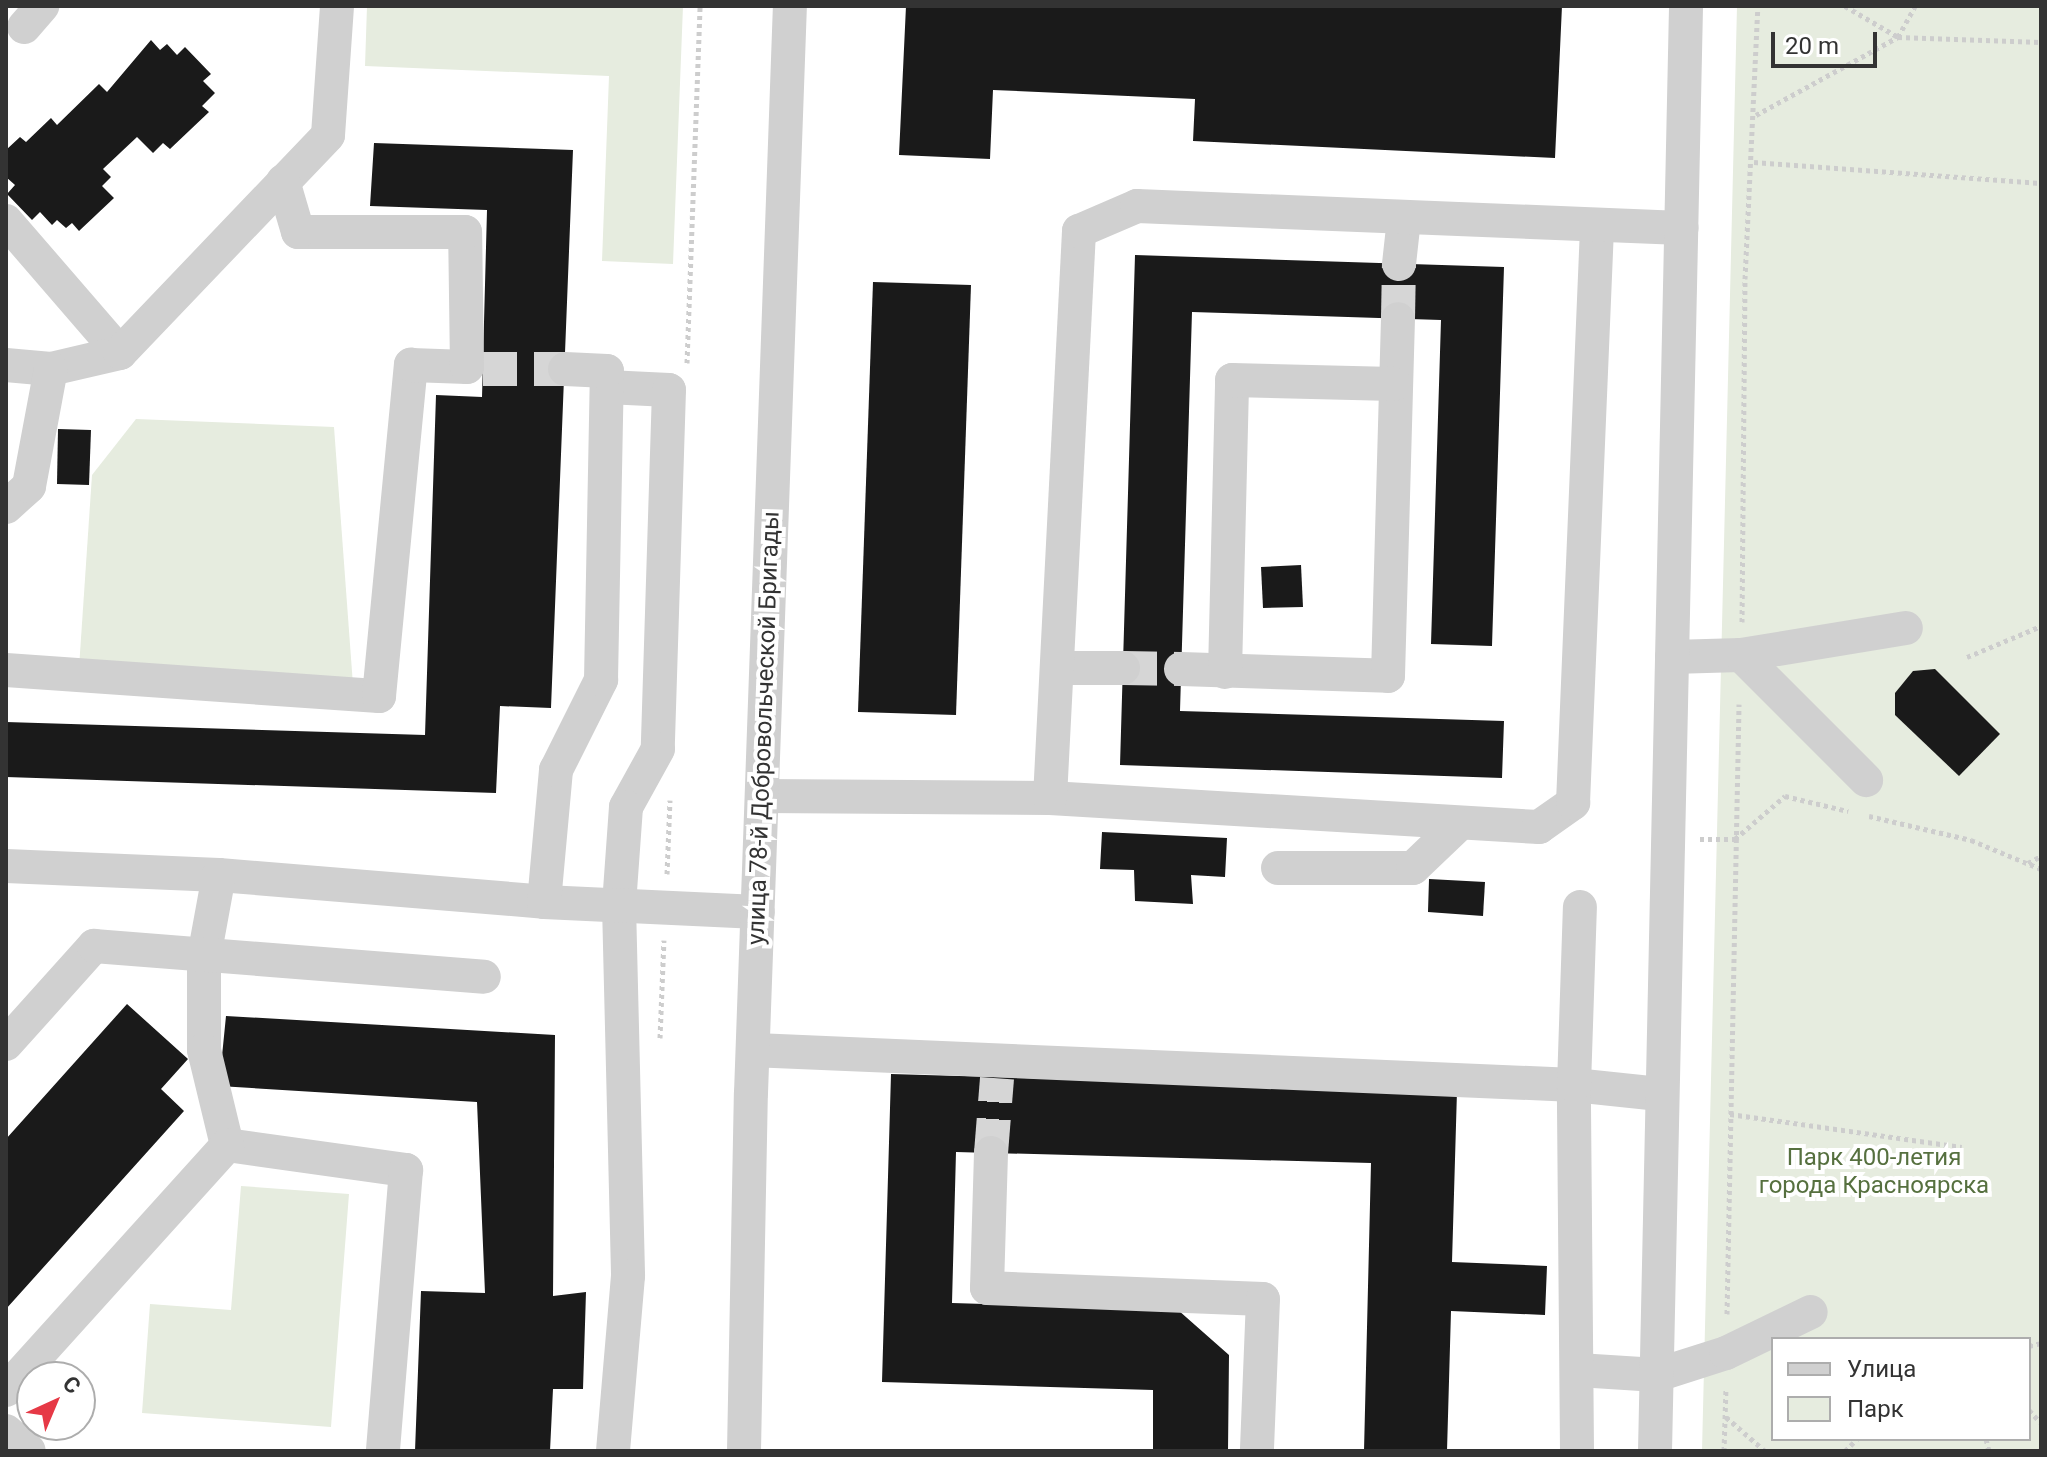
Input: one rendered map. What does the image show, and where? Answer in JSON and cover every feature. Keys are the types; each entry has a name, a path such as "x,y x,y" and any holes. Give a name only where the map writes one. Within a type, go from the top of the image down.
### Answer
{"street":[{"path":"6,365 51,369 120,353 328,135 337,6"},
{"name":"улица 78-й Добровольческой Бригады","path":"744,1451 753,1050 790,6"},
{"path":"1655,1451 1660,1094 1686,6"},
{"path":"6,670 379,696 411,365 475,368 465,232 298,232 283,181"},
{"path":"1050,798 1079,231 1137,206 1597,228 1682,228"},
{"path":"1399,264 1404,219"},
{"path":"6,221 120,353"},
{"path":"762,796 1050,798 1458,825 1539,827 1573,803 1597,228"},
{"path":"1181,669 1388,676 1398,319"},
{"path":"6,507 29,486 51,369"},
{"path":"544,902 556,770 601,680 607,371 565,369"},
{"path":"1225,672 1232,380 1394,384"},
{"path":"607,387 669,390 658,749 626,807 619,905 628,1276 613,1451"},
{"path":"1672,657 1741,655 1906,628"},
{"path":"1741,655 1866,780"},
{"path":"1058,668 1123,668"},
{"path":"1278,868 1413,868 1458,825"},
{"path":"6,866 219,875 544,902 758,912"},
{"path":"219,875 204,957 204,1050 227,1145"},
{"path":"1577,1451 1574,1085 1580,907"},
{"path":"6,1044 94,946 484,977"},
{"path":"753,1050 997,1069 1574,1085 1660,1094"},
{"path":"6,1390 227,1145"},
{"path":"227,1145 406,1170 383,1451"},
{"path":"991,1153 987,1288 1263,1299 1257,1451"},
{"path":"1578,1370 1657,1375 1726,1353 1811,1312"},
{"path":"6,1431 29,1451"}],"path":[{"path":"1724,1451 1741,655 1745,279 1754,162 1758,6"},
{"path":"1845,6 1898,37 2041,42"},
{"path":"1755,116 1898,37 1915,6"},
{"path":"1754,162 2041,183"},
{"path":"1967,657 2041,626"},
{"path":"1699,839 1735,839 1785,796 1971,840 2041,869"},
{"path":"2027,864 2041,856"},
{"path":"1730,1114 1962,1147"},
{"path":"1725,1416 1765,1451"}],"green space":[{"path":"367,6 683,6 673,264 602,261 609,76 365,66"},
{"name":"Парк 400-летия города Красноярска","path":"1737,6 2041,6 2041,1451 1702,1451"},
{"path":"136,419 334,427 353,685 79,668 92,475"},
{"path":"241,1186 349,1194 331,1427 142,1413 150,1304 231,1310"}],"building":[{"path":"906,6 1562,6 1555,158 1193,141 1195,99 993,90 990,159 899,155"},
{"path":"151,40 160,50 167,44 177,55 185,47 211,74 203,81 215,93 202,106 209,112 170,149 163,143 153,153 137,137 103,169 111,177 102,186 114,198 79,231 72,223 66,228 57,220 52,225 40,212 32,220 7,194 15,185 6,177 6,150 20,137 26,142 51,118 57,125 99,84 107,92"},
{"path":"374,143 573,150 551,708 500,706 496,793 6,777 6,722 425,735 436,395 482,397 487,210 370,206"},
{"path":"1135,255 1504,267 1492,646 1431,644 1441,320 1192,312 1180,711 1504,721 1502,778 1120,765"},
{"path":"873,282 971,285 956,715 858,712"},
{"path":"58,429 91,430 89,485 57,484"},
{"path":"1301,565 1303,607 1263,608 1261,567"},
{"path":"1935,669 2000,734 1959,776 1895,715 1895,693 1913,671"},
{"path":"1102,832 1227,838 1225,877 1191,875 1193,904 1135,901 1134,870 1100,869"},
{"path":"1429,879 1485,882 1483,916 1428,912"},
{"path":"127,1004 188,1059 161,1089 184,1111 6,1309 6,1139"},
{"path":"226,1016 555,1035 553,1296 586,1292 583,1389 553,1389 550,1451 415,1451 421,1291 485,1293 477,1102 219,1086"},
{"path":"891,1074 1457,1091 1452,1262 1547,1266 1545,1315 1451,1311 1447,1451 1364,1451 1371,1163 956,1152 952,1303 1178,1310 1229,1355 1228,1451 1153,1451 1153,1390 882,1382"}],"tunnel":[{"path":"1398,319 1399,264"},
{"path":"483,369 565,369"},
{"path":"1123,668 1181,669"},
{"path":"991,1153 997,1078"}]}
